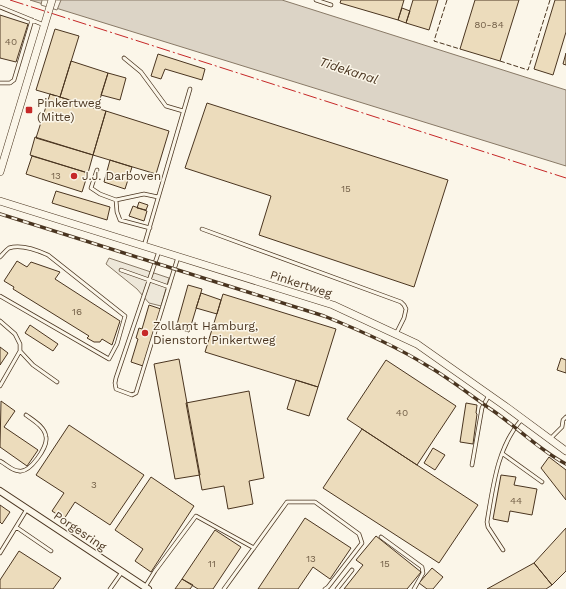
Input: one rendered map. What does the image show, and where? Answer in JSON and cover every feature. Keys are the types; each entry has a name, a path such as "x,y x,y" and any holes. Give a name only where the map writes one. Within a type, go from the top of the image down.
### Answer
{"street":[{"path":"0,172 52,0"},
{"name":"Pinkertweg","path":"0,201 333,305 417,344 566,451"},
{"name":"Porgesring","path":"0,491 146,588"}],"lane":[{"path":"316,0 331,5"},
{"path":"0,7 44,25"},
{"path":"0,83 10,83 14,80 32,20"},
{"path":"124,58 141,72 166,106 183,111"},
{"path":"144,246 190,89"},
{"path":"97,170 91,188 100,194 116,200 144,194 158,197"},
{"path":"116,200 117,212 120,220 150,228"},
{"path":"202,229 401,302 404,305 406,314 396,334"},
{"path":"0,257 8,249 17,246 37,250 48,255 125,316 117,344 109,359 0,296"},
{"path":"159,251 148,280 115,383 116,389 132,394 136,393 178,256"},
{"path":"121,270 169,287"},
{"path":"0,321 15,334 20,344 20,351 0,386"},
{"path":"20,351 33,365 57,382"},
{"path":"472,465 482,408 489,395"},
{"path":"0,461 14,470 19,472 24,471 30,468 46,443 44,432 39,425 26,415"},
{"path":"550,439 562,427 563,420 566,417"},
{"path":"504,550 488,527 487,522 497,468 513,430 522,419"},
{"path":"502,454 542,482"},
{"path":"224,589 288,502 315,502 359,534 362,543 325,589"},
{"path":"0,553 27,508"},
{"path":"146,588 155,571 196,516 254,548"},
{"path":"16,527 51,551"},
{"path":"381,537 422,567 423,573 414,589"},
{"path":"337,589 352,570"},
{"path":"110,589 122,572"}],"shaded area":[{"path":"109,258 169,278 161,306 149,303 137,289 106,264"}],"water":[{"name":"Tidekanal","path":"30,0 282,0 566,90 566,166"}],"pier":[{"path":"42,0 61,0 57,10 41,5"}],"building":[{"path":"341,0 404,0 398,20 340,3"},
{"path":"413,0 438,0 429,30 406,23"},
{"path":"475,0 519,0 500,61 460,49"},
{"path":"555,0 566,0 566,32 553,75 534,69"},
{"path":"402,8 410,11 406,23 398,20"},
{"path":"0,15 28,24 16,62 0,58"},
{"path":"55,29 79,36 60,97 36,90"},
{"path":"566,53 566,65 563,64"},
{"path":"158,54 205,69 202,80 165,69 161,79 151,76"},
{"path":"71,61 108,73 97,109 60,97"},
{"path":"108,73 126,78 120,100 101,95"},
{"path":"50,94 106,111 93,155 36,138"},
{"path":"207,103 448,180 414,287 259,235 271,196 185,168"},
{"path":"106,111 169,131 156,174 93,155"},
{"path":"35,137 93,155 88,173 30,155"},
{"path":"32,156 88,173 82,192 26,174"},
{"path":"110,160 132,167 125,189 104,182"},
{"path":"56,191 110,207 107,220 52,203"},
{"path":"139,202 148,205 146,210 137,208"},
{"path":"133,206 147,211 144,221 129,216"},
{"path":"17,261 27,267 31,262 60,272 55,279 120,321 112,345 102,339 100,342 94,342 87,338 89,336 13,289 14,287 4,281"},
{"path":"188,285 202,289 189,332 176,328"},
{"path":"201,293 221,300 217,314 196,308"},
{"path":"223,294 336,329 318,387 205,352"},
{"name":"Zollamt Hamburg, Dienstort Pinkertweg","path":"149,305 161,309 143,366 131,362 138,339 136,338 139,328 142,329"},
{"path":"30,325 58,344 53,351 25,333"},
{"path":"0,347 8,353 0,365"},
{"path":"561,358 566,360 566,373 557,370"},
{"path":"179,359 200,475 175,479 154,364"},
{"path":"386,360 456,406 417,465 347,419"},
{"path":"296,380 318,387 309,416 287,409"},
{"path":"249,391 264,478 249,481 253,504 228,509 224,486 202,490 186,403"},
{"path":"1,401 15,411 4,427 38,450 27,466 0,447"},
{"path":"466,403 477,405 473,444 460,442"},
{"path":"69,425 144,475 110,525 75,502 64,519 52,511 64,493 36,475"},
{"path":"362,429 478,505 439,563 323,488"},
{"path":"433,448 445,455 435,470 424,463"},
{"path":"549,457 566,470 566,500 541,468"},
{"path":"501,475 516,477 514,485 537,489 532,515 510,511 508,522 493,519"},
{"path":"151,477 194,506 151,572 135,561 143,549 115,530"},
{"path":"0,505 10,512 2,524 0,522"},
{"path":"305,518 351,548 330,579 313,567 298,589 258,589"},
{"path":"566,528 566,571 552,585 534,563"},
{"path":"215,530 241,547 213,589 198,589 182,579"},
{"path":"376,536 421,572 407,589 344,589 363,565 356,560"},
{"path":"19,551 61,578 53,589 0,589 0,580"},
{"path":"534,563 552,585 546,589 487,589"},
{"path":"432,568 443,577 433,589 427,589 419,583"},
{"path":"182,579 193,585 190,589 175,589"}],"railway":[{"path":"0,214 324,316 363,332 389,344 443,375 537,445 566,464"}],"fence":[{"path":"447,0 434,41 460,49"},
{"path":"500,61 528,70 550,0"}],"power":[{"path":"10,0 566,178"}],"place":[{"name":"Pinkertweg (Mitte)","path":"29,110"},
{"name":"J.J. Darboven","path":"74,176"},
{"name":"Zollamt Hamburg, Dienstort Pinkertweg","path":"145,333"}]}
